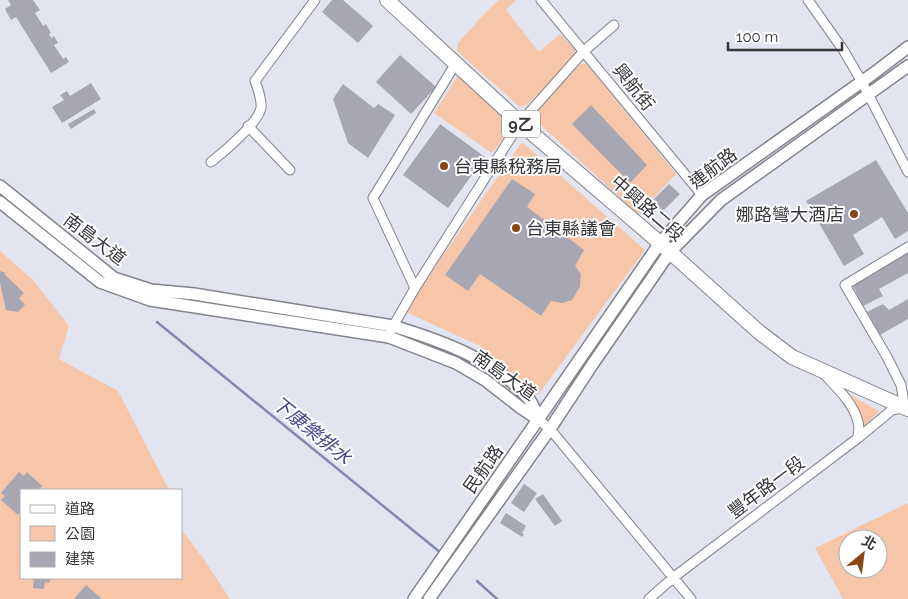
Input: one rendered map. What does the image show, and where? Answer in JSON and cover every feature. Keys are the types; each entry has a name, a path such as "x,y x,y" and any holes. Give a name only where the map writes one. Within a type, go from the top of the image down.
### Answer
{"main road":[{"name":"中興路二段","path":"390,1 520,123 665,247 759,332 792,357 907,407"}],"street":[{"path":"211,162 234,144 258,116 261,106 255,81 315,0"},
{"name":"興航街","path":"541,0 702,195"},
{"path":"808,0 844,51 908,172"},
{"path":"389,337 393,326 415,288 520,123 584,51 614,25"},
{"name":"連航路","path":"580,358 665,247 702,195 862,82 908,47"},
{"path":"415,288 373,198 456,63"},
{"name":"連航路","path":"592,365 665,247 721,200 908,66"},
{"path":"248,126 290,170"},
{"path":"774,145 781,157"},
{"name":"南島大道","path":"0,186 114,278 151,290 194,294 393,326 483,361 516,386 530,400 539,420"},
{"name":"南島大道","path":"0,202 100,282 150,300 389,337 456,363 485,380 539,420"},
{"path":"907,407 901,385 887,357 844,285 908,247"},
{"name":"民航路","path":"414,599 580,358"},
{"name":"民航路","path":"429,599 550,429 592,365"},
{"path":"821,371 839,389 859,422 858,438"},
{"name":"豐年路一段","path":"649,599 674,577 858,438 892,410 907,407"},
{"path":"539,420 550,429 691,599"}],"green space":[{"path":"499,0 516,0 506,10 539,52 560,34 575,50 575,56 527,105 519,106 457,51 458,43"},
{"path":"580,64 585,64 591,69 676,174 638,214 533,118 534,113"},
{"path":"458,76 514,126 492,153 434,113"},
{"path":"522,142 645,250 538,395 480,346 404,311"},
{"path":"0,251 33,280 69,326 59,359 118,391 168,489 20,489 20,579 182,579 182,530 230,599 0,599"},
{"path":"845,392 879,411 863,428"},
{"path":"908,503 908,599 843,599 815,548 838,537 838,579 888,579 888,529 854,529"}],"building":[{"path":"8,0 33,0 40,10 35,13 43,26 46,24 51,33 49,34 51,38 54,36 58,43 54,45 63,59 66,57 69,62 51,73 16,17 11,20 5,9 11,5"},
{"path":"332,0 343,0 373,26 358,43 322,12"},
{"path":"400,55 436,87 411,114 376,82"},
{"path":"91,83 101,99 62,123 52,107 64,100 60,95 67,91 70,96"},
{"path":"343,84 374,108 378,104 395,115 368,158 348,143 333,99"},
{"path":"591,105 647,165 630,183 572,124"},
{"path":"94,109 96,113 71,129 68,124"},
{"name":"台東縣稅務局","path":"440,124 485,157 448,208 403,175"},
{"path":"876,160 908,213 908,231 895,239 882,217 853,235 864,254 844,266 806,201"},
{"name":"台東縣議會","path":"512,179 535,194 527,207 584,250 575,266 581,274 580,287 572,300 562,303 551,301 541,316 480,274 468,291 445,275"},
{"path":"669,184 680,194 661,213 650,203"},
{"path":"908,253 908,273 879,289 883,296 863,306 852,284"},
{"path":"0,271 6,273 4,274 24,293 19,298 25,305 18,312 6,310 0,283"},
{"path":"908,299 908,319 880,335 867,312 883,304 889,310"},
{"path":"19,472 24,476 27,472 42,486 40,489 20,489 20,512 18,515 1,500 5,496 1,493"},
{"path":"524,484 537,493 524,512 511,503"},
{"path":"543,494 562,521 555,526 535,499"},
{"path":"506,513 526,526 522,537 500,523"},
{"path":"34,579 50,579 49,583 45,582 44,589 33,588"},
{"path":"86,585 102,599 74,599"}],"waterway":[{"name":"下康樂排水","path":"157,322 441,553"},
{"name":"下康樂排水","path":"477,581 497,599"}],"place":[{"name":"台東縣稅務局","path":"444,166"},
{"name":"娜路彎大酒店","path":"854,214"},
{"name":"台東縣議會","path":"516,228"}]}
